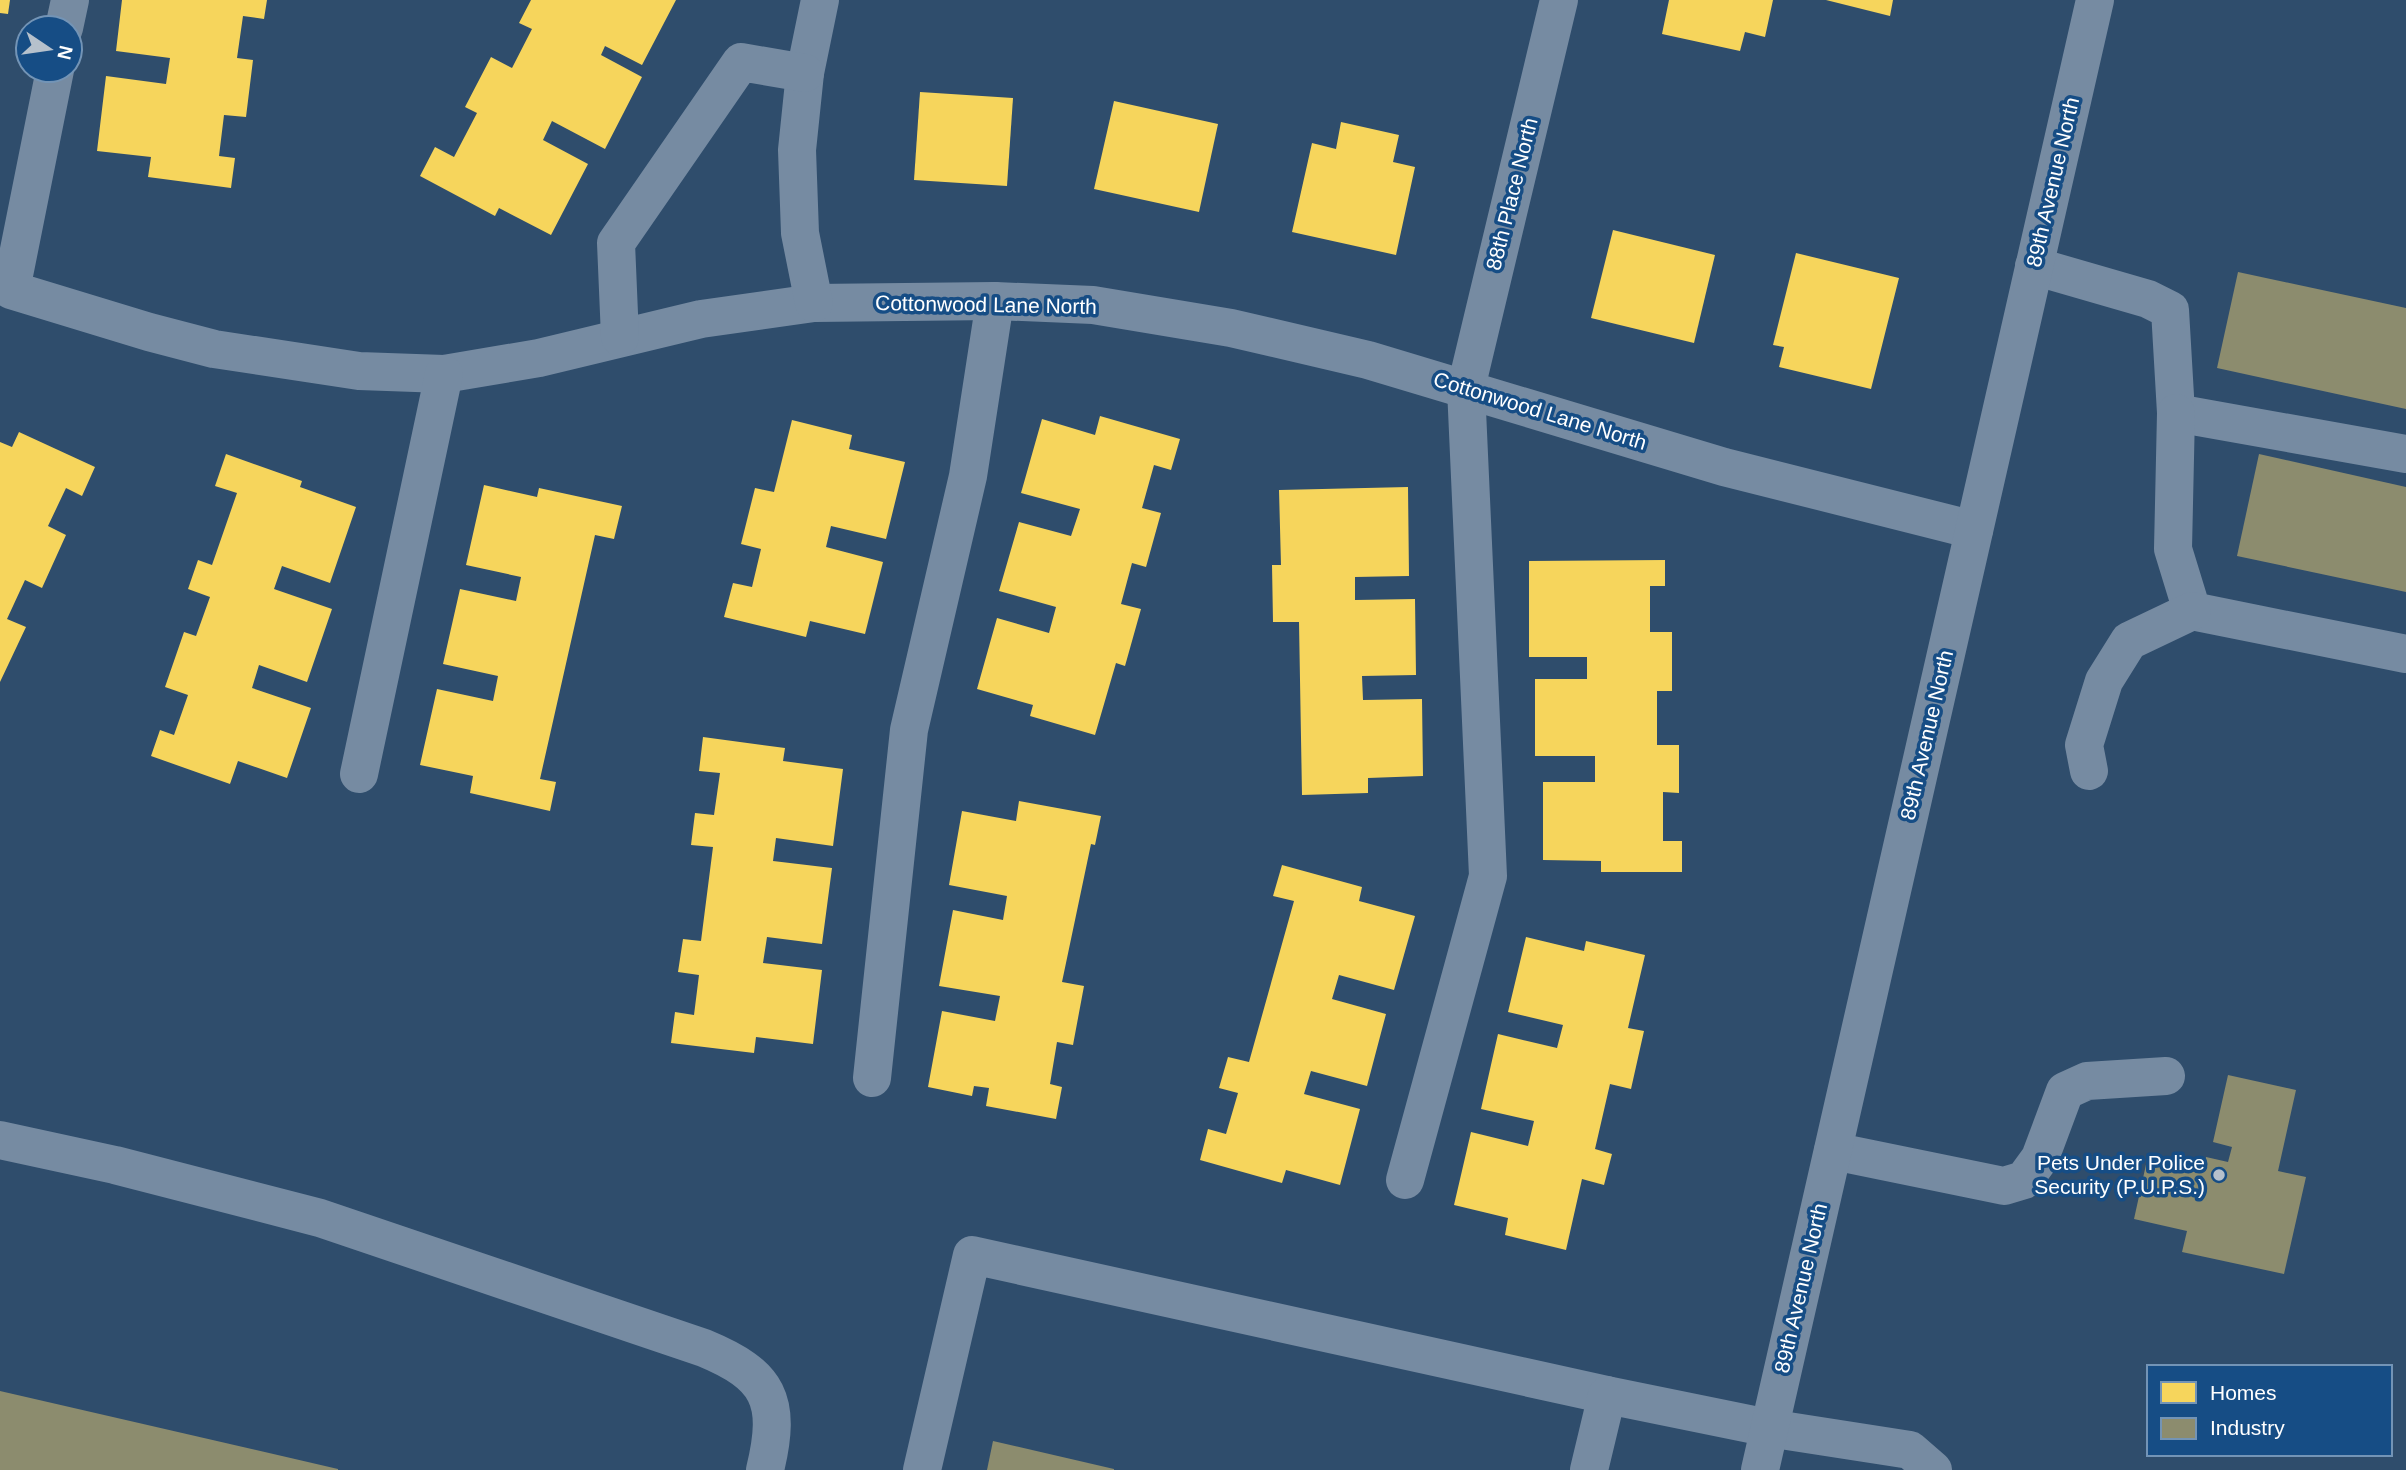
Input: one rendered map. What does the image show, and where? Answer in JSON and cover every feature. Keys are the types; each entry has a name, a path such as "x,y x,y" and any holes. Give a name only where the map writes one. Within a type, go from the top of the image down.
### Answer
{"street":[{"path":"814,303 800,233 797,150 805,73 820,0"},
{"name":"88th Place North","path":"1405,1180 1488,876 1466,388 1559,0"},
{"name":"89th Avenue North","path":"1760,1470 2095,0"},
{"path":"620,337 616,243 741,62 805,73"},
{"path":"5,292 52,84"},
{"path":"2034,266 2148,299 2170,310 2176,413 2173,549 2192,611"},
{"name":"Cottonwood Lane North","path":"5,292 214,349 359,372 444,374 539,358 701,319 814,303 995,301 1093,305 1231,327 1368,360 1724,467 1973,530"},
{"path":"872,1077 909,730 968,476 995,301"},
{"path":"359,774 444,374"},
{"path":"2176,413 2406,454"},
{"path":"2089,771 2084,745 2104,681 2129,641 2192,611 2406,654"},
{"path":"1833,1151 2004,1186 2024,1180 2040,1158 2065,1091 2087,1082 2166,1076"},
{"path":"0,1140 116,1165 320,1217 736,1361 755,1376 767,1395 773,1425 765,1470"},
{"path":"922,1470 972,1255 1606,1395 1769,1428 1910,1450 1933,1470"},
{"path":"1589,1470 1606,1395"}],"building: Homes":[{"path":"0,0 10,0 8,14 0,13"},
{"path":"122,0 267,0 264,19 243,16 237,58 253,60 246,117 224,115 219,156 235,158 231,188 148,177 151,157 97,151 106,76 166,84 170,58 116,51"},
{"path":"531,0 676,0 642,65 605,46 601,55 642,77 605,149 552,121 543,140 588,164 551,235 499,208 495,216 420,176 435,147 454,157 477,113 465,107 491,57 512,68 532,29 519,23"},
{"path":"1669,0 1773,0 1765,37 1745,32 1740,51 1662,34"},
{"path":"1826,0 1893,0 1890,16"},
{"path":"920,92 1013,98 1007,186 914,180"},
{"path":"1114,101 1218,124 1199,212 1094,189"},
{"path":"1341,122 1399,135 1393,162 1415,167 1396,255 1292,232 1312,143 1336,149"},
{"path":"1613,230 1715,255 1694,343 1591,318"},
{"path":"1796,253 1899,278 1871,389 1779,367 1784,347 1773,345"},
{"path":"1100,416 1180,439 1171,470 1154,465 1142,508 1161,513 1146,567 1132,563 1121,604 1141,609 1125,666 1116,663 1095,735 1030,716 1033,705 977,689 997,618 1049,633 1056,607 999,591 1019,522 1071,536 1080,509 1021,493 1042,419 1095,435"},
{"path":"792,420 852,435 849,449 905,462 886,539 831,526 826,547 883,562 865,634 810,621 806,637 724,617 733,583 752,587 761,549 741,544 755,488 774,492"},
{"path":"19,432 95,467 82,496 66,488 48,526 66,535 42,588 25,580 7,619 26,627 0,682 0,442 12,447"},
{"path":"226,454 302,481 300,487 356,507 330,583 282,566 274,589 332,609 307,682 259,665 252,688 311,708 287,778 238,761 230,784 151,756 160,730 174,735 188,695 165,687 184,632 196,636 210,597 188,589 198,560 212,565 237,493 215,486"},
{"path":"484,485 537,497 539,488 622,506 614,539 595,535 540,779 556,782 550,811 470,793 473,776 420,765 437,689 493,701 498,676 443,664 460,589 516,601 521,577 466,565"},
{"path":"1408,487 1409,576 1355,577 1355,600 1415,599 1416,675 1362,676 1363,700 1422,699 1423,776 1368,778 1368,793 1302,795 1299,622 1273,622 1272,565 1281,565 1279,490"},
{"path":"1665,560 1665,586 1650,586 1650,632 1672,632 1672,691 1657,691 1657,745 1679,745 1679,793 1663,792 1663,841 1682,841 1682,872 1601,872 1601,861 1543,860 1543,782 1595,782 1595,756 1535,756 1535,679 1587,679 1587,657 1529,657 1529,561"},
{"path":"703,737 785,748 783,761 843,769 833,846 776,838 773,861 832,868 822,944 767,937 763,963 822,970 813,1044 756,1037 754,1053 671,1043 675,1012 694,1015 699,975 678,972 683,939 701,941 713,847 691,845 695,813 714,815 720,773 699,771"},
{"path":"1019,801 1101,816 1095,845 1091,844 1062,982 1084,986 1073,1045 1057,1042 1050,1084 1062,1087 1056,1119 986,1106 989,1088 974,1086 972,1096 928,1087 942,1011 995,1021 1000,996 939,986 953,910 1003,920 1007,896 949,885 962,811 1016,821"},
{"path":"1282,865 1362,887 1359,901 1415,916 1394,990 1339,975 1332,999 1386,1014 1367,1086 1311,1071 1304,1094 1360,1109 1340,1185 1286,1170 1282,1183 1200,1160 1208,1129 1226,1134 1238,1093 1219,1088 1228,1057 1249,1062 1294,901 1273,896"},
{"path":"1526,937 1584,951 1586,941 1645,955 1628,1028 1644,1031 1631,1089 1610,1084 1595,1149 1612,1154 1604,1185 1582,1179 1566,1250 1505,1235 1508,1218 1454,1205 1471,1132 1528,1146 1534,1121 1481,1109 1498,1034 1557,1048 1563,1025 1508,1012"}],"building: Industry":[{"path":"2238,272 2406,308 2406,409 2217,368"},
{"path":"2259,454 2406,487 2406,592 2237,556"},
{"name":"Pets Under Police Security (P.U.P.S.)","path":"2228,1075 2296,1090 2278,1171 2306,1177 2284,1274 2182,1252 2187,1231 2134,1219 2147,1160 2203,1172 2206,1157 2228,1162 2232,1147 2213,1142"},
{"path":"0,1391 338,1469 338,1470 0,1470"},
{"path":"993,1441 1114,1469 1114,1470 987,1470"}],"place":[{"name":"Pets Under Police Security (P.U.P.S.)","path":"2219,1175"}]}
